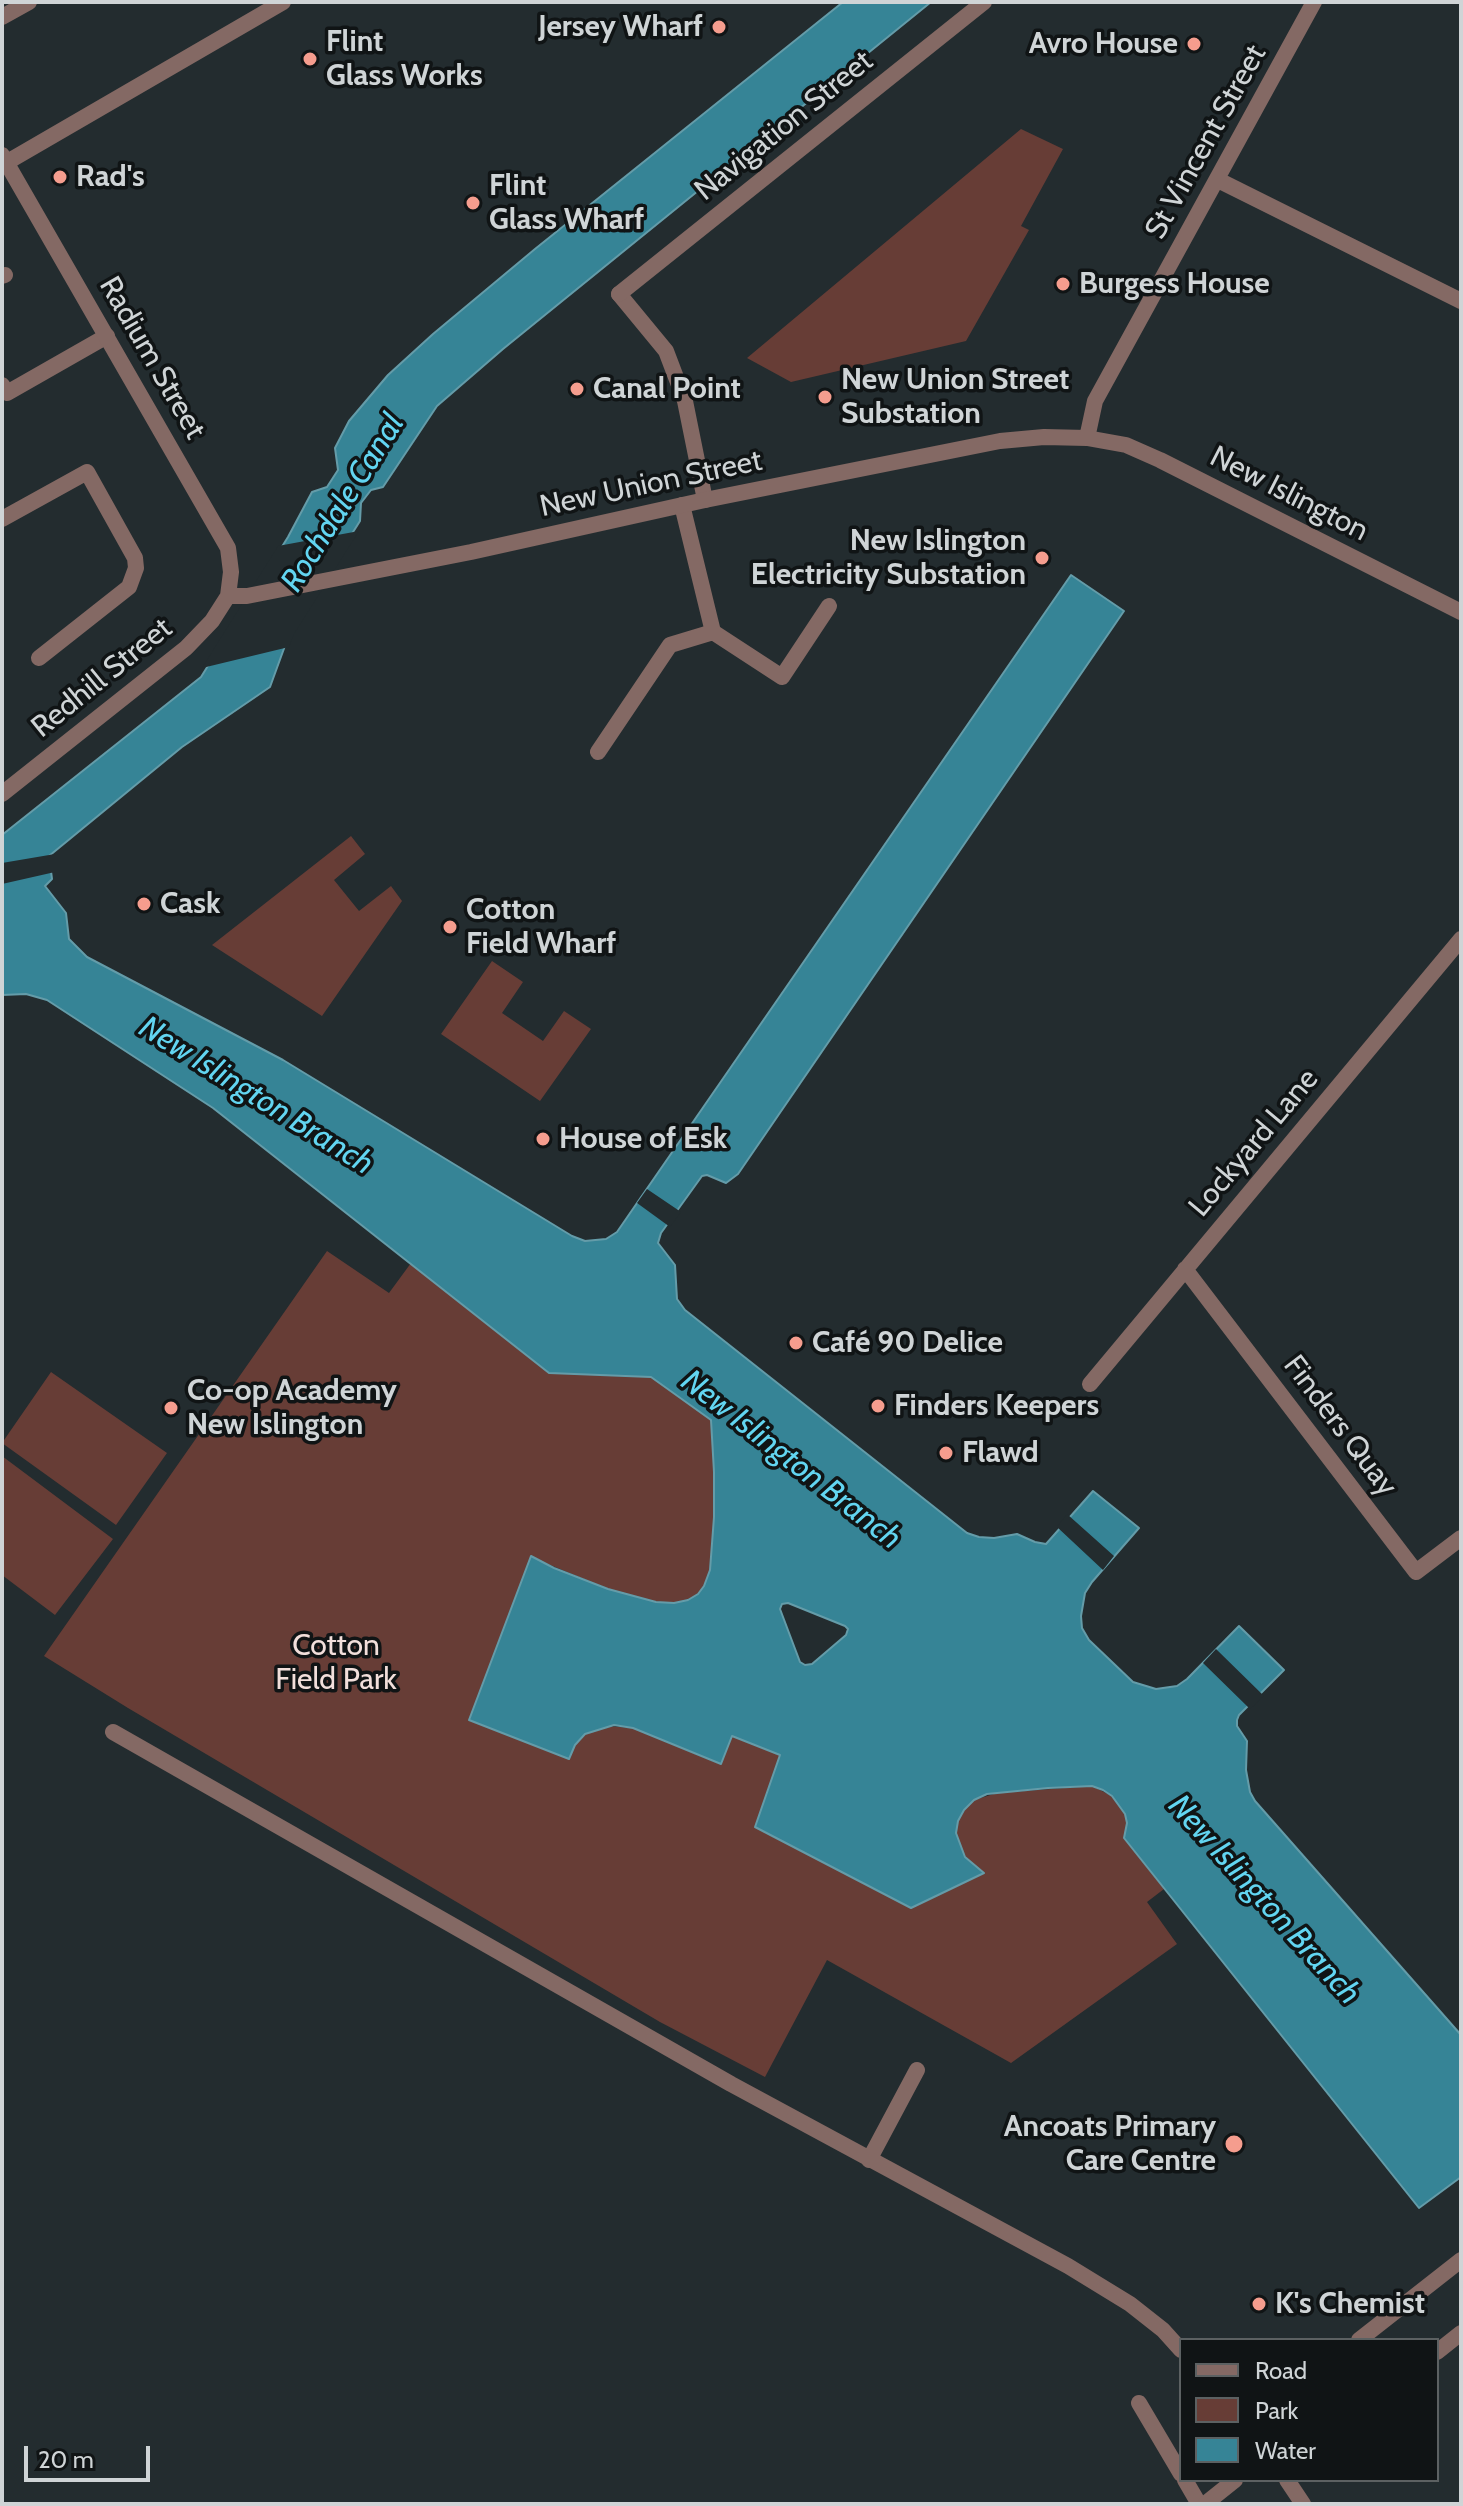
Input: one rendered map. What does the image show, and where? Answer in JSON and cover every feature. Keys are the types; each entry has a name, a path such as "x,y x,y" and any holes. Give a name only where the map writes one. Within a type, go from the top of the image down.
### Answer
{"street":[{"path":"2,17 29,2"},
{"path":"3,161 283,2"},
{"name":"Navigation Street","path":"705,500 685,401 666,351 619,294 984,2"},
{"name":"St Vincent Street","path":"1087,438 1095,401 1314,2"},
{"name":"Radium Street","path":"3,161 228,548 231,572 228,596"},
{"path":"1218,180 1461,301"},
{"path":"2,385 7,393 107,336"},
{"name":"New Union Street","path":"228,596 247,596 417,563 705,500 1000,441 1044,437 1087,438"},
{"name":"New Islington","path":"1087,438 1126,445 1160,460 1461,612"},
{"path":"2,519 87,472 135,558 136,568 129,587 39,658"},
{"path":"682,505 713,632 782,677 829,606"},
{"name":"Redhill Street","path":"2,794 186,648 212,621 228,596"},
{"path":"598,752 670,645 713,632"},
{"name":"Lockyard Lane","path":"1090,1384 1461,939"},
{"name":"Finders Quay","path":"1185,1269 1416,1572 1461,1538"},
{"path":"113,1732 869,2160 1068,2266 1130,2304 1163,2330 1179,2348"},
{"path":"869,2160 917,2070"},
{"path":"1362,2338 1461,2260"},
{"path":"1439,2350 1461,2333"},
{"path":"1139,2403 1179,2471"},
{"path":"1186,2482 1199,2504"},
{"path":"1205,2504 1232,2482"},
{"path":"1288,2482 1303,2504"}],"green space":[{"path":"1021,129 1063,149 1021,226 1029,230 966,341 791,382 747,358"},
{"path":"351,836 365,854 334,880 359,911 391,886 402,901 322,1016 212,945"},
{"path":"492,961 523,982 502,1013 543,1041 564,1011 591,1029 540,1101 441,1034"},
{"name":"Cotton Field Park","path":"327,1251 389,1293 411,1263 549,1373 651,1377 711,1420 713,1548 710,1570 698,1594 674,1603 656,1602 608,1589 531,1557 569,1758 585,1734 606,1726 633,1728 720,1764 732,1736 781,1755 755,1827 983,1873 965,1857 956,1833 964,1810 974,1800 997,1793 1092,1786 1112,1796 1125,1814 1124,1838 1164,1889 1147,1902 1177,1944 1011,2063 827,1960 765,2077 660,2022 44,1656"},
{"path":"51,1372 167,1453 116,1525 2,1443"},
{"path":"2,1456 113,1539 55,1615 2,1575"}],"water":[{"path":"843,2 931,2 437,406 383,487 371,490 361,503 360,521 290,632 270,687 182,747 49,856 52,879 45,886 66,913 69,939 87,957 283,1060 572,1236 585,1241 606,1239 617,1232 1071,575 1124,611 738,1174 726,1183 702,1176 661,1233 658,1243 675,1265 677,1299 685,1310 967,1533 994,1538 1017,1534 1046,1544 1093,1491 1139,1528 1092,1582 1085,1593 1081,1616 1082,1628 1089,1640 1133,1682 1156,1689 1177,1686 1239,1626 1284,1670 1237,1720 1237,1726 1247,1741 1246,1770 1250,1792 1461,2035 1461,2177 1419,2208 1124,1838 1125,1814 1112,1796 1103,1790 1092,1786 1048,1788 987,1794 974,1800 958,1821 956,1833 965,1857 984,1873 911,1908 755,1827 780,1755 732,1736 721,1764 633,1728 614,1725 585,1734 575,1745 569,1759 469,1720 531,1556 608,1589 656,1602 674,1603 698,1594 710,1570 714,1517 711,1420 651,1377 549,1373 213,1108 47,1000 26,994 2,995 2,835 201,677 288,537 312,492 327,487 338,470 335,448 349,421 388,375 535,249","holes":["788,1603 848,1629 846,1635 812,1664 805,1665 800,1662 780,1609 782,1604"]}],"pier":[{"path":"359,531 294,634 289,647 202,668 278,546"},
{"path":"55,854 55,872 2,884 2,863"},
{"path":"647,1189 681,1212 670,1227 637,1203"},
{"path":"1067,1514 1114,1556 1103,1570 1057,1527"},
{"path":"1216,1649 1264,1696 1250,1709 1203,1663"}],"place":[{"name":"Jersey Wharf","path":"719,27"},
{"name":"Avro House","path":"1194,44"},
{"name":"Flint Glass Works","path":"310,59"},
{"name":"Rad's","path":"60,177"},
{"name":"Flint Glass Wharf","path":"473,203"},
{"name":"Burgess House","path":"1063,284"},
{"name":"Canal Point","path":"577,389"},
{"name":"New Union Street Substation","path":"825,397"},
{"name":"New Islington Electricity Substation","path":"1042,558"},
{"name":"Cask","path":"144,904"},
{"name":"Cotton Field Wharf","path":"450,927"},
{"name":"House of Esk","path":"543,1139"},
{"name":"Café 90 Delice","path":"796,1343"},
{"name":"Finders Keepers","path":"878,1406"},
{"name":"Co-op Academy New Islington","path":"171,1408"},
{"name":"Flawd","path":"946,1453"},
{"name":"Ancoats Primary Care Centre","path":"1234,2144"},
{"name":"K's Chemist","path":"1259,2304"}],"water label":[{"name":"Rochdale Canal","path":"343,503"},
{"name":"New Islington Branch","path":"256,1096"},
{"name":"New Islington Branch","path":"791,1460"},
{"name":"New Islington Branch","path":"1264,1900"}]}
